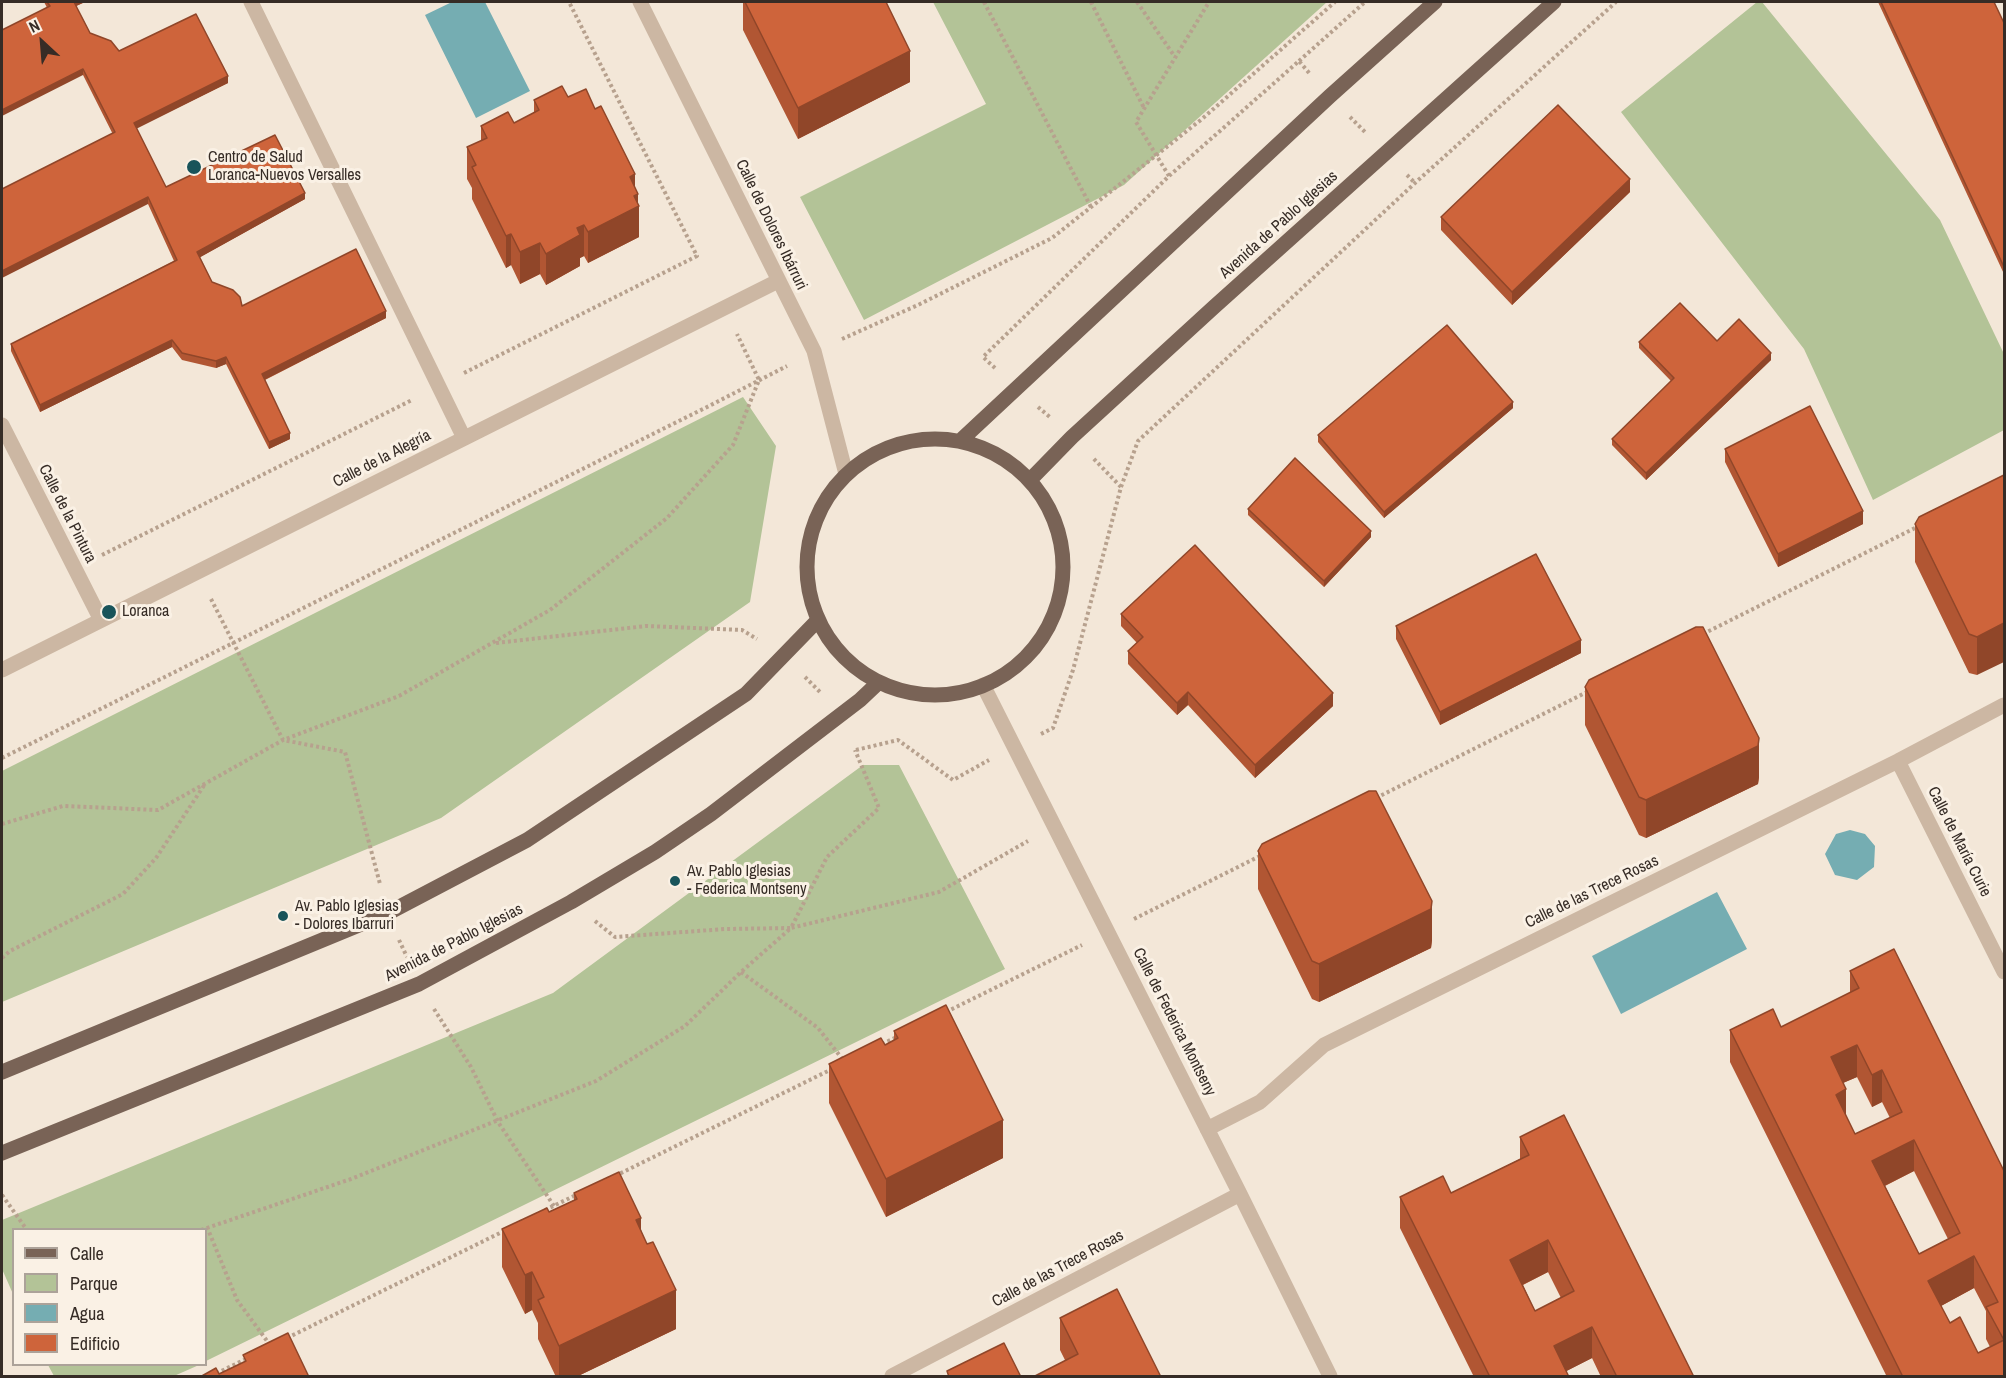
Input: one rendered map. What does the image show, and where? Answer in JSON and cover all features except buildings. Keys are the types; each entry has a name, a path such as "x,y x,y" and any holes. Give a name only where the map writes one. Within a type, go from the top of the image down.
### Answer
{"main road":[{"path":"960,441 1330,96 1435,2"},
{"name":"Avenida de Pablo Iglesias","path":"1030,480 1072,437 1554,2"},
{"path":"927,439 960,441 1011,463 1030,480 1051,510 1064,552 1062,590 1046,633 1001,678 959,694 922,696 878,684 831,644 812,609 807,551 819,511 846,474 883,449 927,439"},
{"path":"2,1072 388,913 527,840 746,694 817,621"},
{"name":"Avenida de Pablo Iglesias","path":"2,1153 419,984 571,902 655,852 711,814 878,684"}],"street":[{"path":"251,2 464,438"},
{"name":"Calle de Dolores Ibárruri","path":"640,2 814,351 846,474"},
{"name":"Calle de la Alegría","path":"2,670 778,280"},
{"name":"Calle de la Pintura","path":"2,425 101,620"},
{"name":"Calle de Federica Montseny","path":"983,685 1330,1377"},
{"name":"Calle de las Trece Rosas","path":"1207,1129 1260,1102 1324,1045 1898,761 2004,705"},
{"name":"Calle de María Curie","path":"1898,761 2004,972"},
{"name":"Calle de las Trece Rosas","path":"892,1377 1240,1194"}],"path":[{"path":"75,568 697,256 569,2"},
{"path":"984,2 1092,208"},
{"path":"1091,2 1145,108"},
{"path":"1137,2 1175,57"},
{"path":"1169,176 1136,122 1209,2"},
{"path":"2,758 814,351 918,305 1052,238 1157,157 1335,2"},
{"path":"1299,61 1365,2"},
{"path":"1121,487 1138,441 1408,189 1616,2"},
{"path":"2,824 63,806 158,810 283,740 399,696 550,610 667,518 733,445 759,380 724,308"},
{"path":"2,958 10,951 123,894 156,858 206,784"},
{"path":"272,1346 237,1300 207,1227 351,1179 596,1081 685,1026 791,928 939,892 1053,827"},
{"path":"741,972 818,1028 845,1062"},
{"path":"2,1195 26,1228"}],"green space":[{"path":"933,2 1327,2 1124,185 864,320 800,197 986,104"},
{"path":"1757,2 1762,2 1940,220 2004,354 2004,430 1873,500 1804,349 1621,112"},
{"path":"743,397 776,446 750,602 441,818 2,1002 2,771"},
{"path":"863,765 899,765 1005,969 207,1361 207,1228 12,1228 12,1292 2,1269 2,1220 553,993"},
{"path":"49,1366 197,1366 174,1376 54,1376"}],"water":[{"path":"452,2 485,2 530,91 476,118 425,15"},
{"path":"1850,830 1865,834 1875,846 1874,867 1857,880 1835,875 1825,854 1836,834"},
{"path":"1717,892 1747,949 1621,1014 1592,956"}],"place":[{"name":"Centro de Salud Loranca-Nuevos Versalles","path":"194,167"},
{"name":"Loranca","path":"109,612"},
{"name":"Av. Pablo Iglesias - Federica Montseny","path":"675,881"},
{"name":"Av. Pablo Iglesias - Dolores Ibarruri","path":"283,916"}]}
